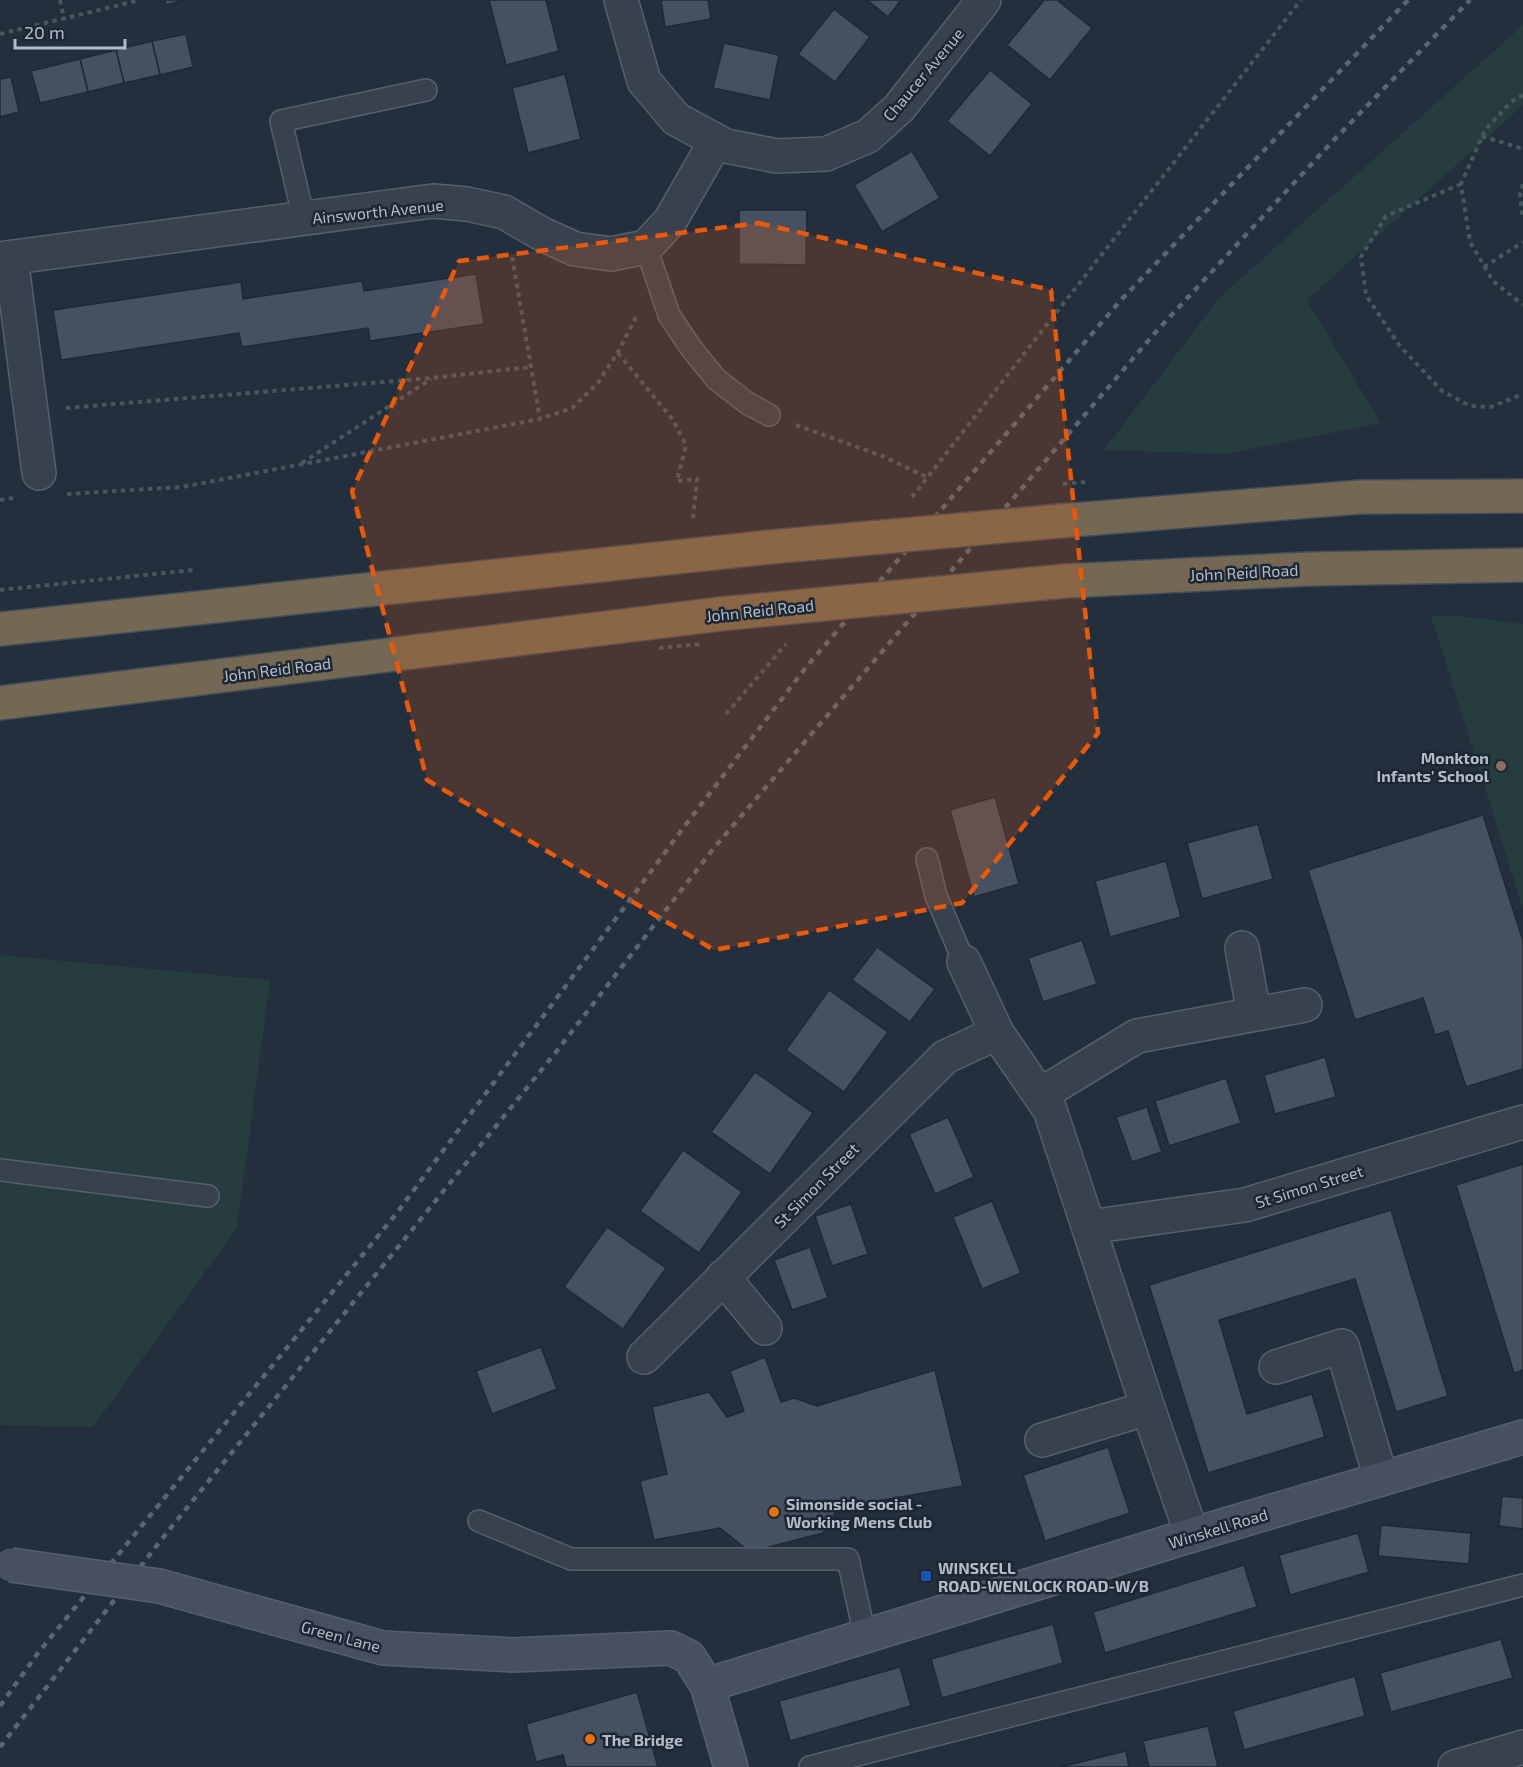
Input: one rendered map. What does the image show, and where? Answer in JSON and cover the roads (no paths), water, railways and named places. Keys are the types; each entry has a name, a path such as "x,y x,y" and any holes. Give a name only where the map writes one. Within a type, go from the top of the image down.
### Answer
{"highway":[{"path":"0,629 770,547 1060,521 1360,498 1523,496"},
{"name":"John Reid Road","path":"0,703 720,614 1065,581 1308,569 1523,565"}],"street":[{"name":"Chaucer Avenue","path":"621,0 644,81 676,118 726,146 777,156 826,154 868,136 899,108 984,0"},
{"path":"651,262 670,221 716,141"},
{"name":"Ainsworth Avenue","path":"39,473 5,259 433,201 467,204 504,212 542,234 575,249 651,262"},
{"path":"1242,948 1254,1014"},
{"path":"964,962 997,1033 1050,1110 1192,1535"},
{"path":"1040,1095 1137,1036 1305,1005"},
{"name":"St Simon Street","path":"644,1357 945,1057 997,1033"},
{"name":"St Simon Street","path":"1089,1227 1245,1205 1523,1122"},
{"path":"723,1277 765,1328"},
{"path":"1276,1367 1342,1346 1382,1479"},
{"path":"1042,1440 1148,1408"},
{"name":"Winskell Road","path":"706,1685 1192,1535 1523,1437"},
{"name":"Green Lane","path":"6,1566 159,1586 383,1648 514,1655 671,1648 689,1657 706,1685 731,1767"},
{"path":"1455,1767 1523,1747"}],"lane":[{"path":"304,219 281,121 426,90"},
{"path":"651,262 669,315 691,348 716,379 747,404 769,415"},
{"path":"927,859 936,896 964,962"},
{"path":"0,1170 208,1197"},
{"path":"479,1521 571,1559 848,1559 865,1636"},
{"path":"810,1767 1523,1585"}],"railway":[{"path":"0,1706 38,1653 396,1214 807,666 1121,300 1408,0"},
{"path":"0,1747 169,1530 556,1052 713,849 1154,334 1331,143 1470,0"}],"place":[{"name":"Monkton Infants' School","path":"1501,766"},
{"name":"Simonside social - Working Mens Club","path":"774,1512"},
{"name":"WINSKELL ROAD-WENLOCK ROAD-W/B","path":"926,1576"},
{"name":"The Bridge","path":"590,1739"}]}
